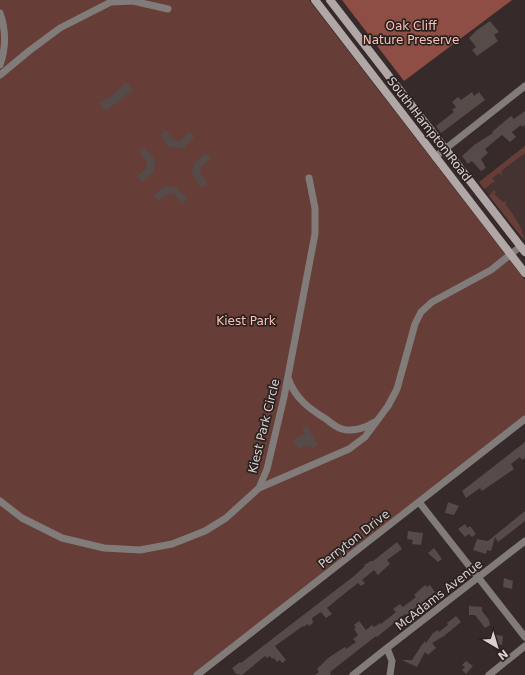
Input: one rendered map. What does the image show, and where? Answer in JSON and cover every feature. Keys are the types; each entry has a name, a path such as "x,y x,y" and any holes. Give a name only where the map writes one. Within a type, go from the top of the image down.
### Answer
{"main road":[{"path":"317,3 329,0"},
{"name":"South Hampton Road","path":"329,0 523,249"},
{"name":"South Hampton Road","path":"317,3 525,273"}],"street":[{"path":"0,75 29,50 60,28 109,1 133,1 168,9"},
{"path":"0,13 5,32 4,47 0,65"},
{"path":"435,157 525,86"},
{"name":"Kiest Park Circle","path":"0,501 22,518 62,538 104,548 140,550 172,544 205,531 226,518 259,488 267,469 284,397 315,234 315,208 309,178"},
{"path":"259,488 349,449 365,437 388,406 397,389 415,324 421,312 432,302 473,281 511,254 523,249"},
{"path":"287,376 292,390 301,401 341,429 350,430 363,428 378,420"},
{"name":"Perryton Drive","path":"196,675 525,419"},
{"path":"419,502 525,637"},
{"name":"McAdams Avenue","path":"353,675 525,541"},
{"path":"489,675 525,646"},
{"path":"387,648 392,661 390,675"}],"shaded area":[{"path":"525,146 525,241 479,182"}],"green space":[{"name":"Kiest Park","path":"0,0 309,0 525,280 525,415 192,675 0,675"},
{"name":"Oak Cliff Nature Preserve","path":"342,0 512,0 404,81"},
{"path":"525,146 525,153 501,171 502,176 499,173 492,178 495,181 484,189 479,182"},
{"path":"494,190 496,192 494,194 503,202 507,201 505,204 520,227 524,240 489,196"}],"building":[{"path":"490,21 499,32 494,35 498,41 477,56 472,50 476,47 469,38"},
{"path":"126,82 133,90 106,111 99,103 110,97"},
{"path":"472,92 474,96 479,92 485,100 441,133 436,126 454,112 452,110 456,107 452,102 458,97 461,100"},
{"path":"525,111 525,125 522,127 521,125 512,132 516,137 510,142 502,135 485,149 488,153 481,159 486,168 481,171 472,161 468,164 462,156 474,145 493,133 492,132 511,116 514,119"},
{"path":"166,130 174,140 179,141 190,132 194,138 182,149 169,147 160,135"},
{"path":"145,147 155,160 154,172 142,182 137,176 146,168 147,162 139,152"},
{"path":"206,153 211,159 201,167 200,173 208,183 202,188 192,175 194,163"},
{"path":"165,186 177,187 187,199 182,204 174,194 168,194 158,201 153,196"},
{"path":"307,426 318,445 312,448 311,445 308,447 307,445 298,449 293,440 305,434 302,429"},
{"path":"525,442 525,458 522,460 520,457 511,464 514,469 482,491 480,488 466,498 462,491"},
{"path":"448,502 459,506 454,515 445,513"},
{"path":"525,511 525,521 498,542 495,537 491,551 487,550 486,554 473,550 477,539 488,541"},
{"path":"465,524 467,528 470,526 476,534 472,537 469,534 465,537 458,529"},
{"path":"408,531 423,533 421,545 412,544 413,540 407,539"},
{"path":"397,542 402,549 387,560 390,564 378,575 374,570 362,580 365,583 361,586 358,583 327,608 332,614 326,618 321,612 312,618 313,623 309,626 307,624 304,627 303,626 275,646 286,660 282,663 280,660 277,662 270,656 267,658 265,656 242,675 236,674 232,668 240,662 241,663 354,576 365,566 364,565 373,561"},
{"path":"434,548 442,559 438,562 428,553"},
{"path":"504,578 513,581 512,589 503,587"},
{"path":"425,585 427,587 430,585 435,592 330,672 331,675 315,675 319,672 317,669 328,658 356,642 353,639 358,635 354,629 356,628 354,625 359,621 366,630 372,625 374,627 380,623 381,624 396,612 393,609 400,604 403,607 416,597 414,595"},
{"path":"469,606 482,607 482,611 489,620 490,625 485,628 475,615 469,615"},
{"path":"456,616 461,622 444,636 432,643 436,648 428,655 425,652 417,667 402,660 412,660 421,646 425,641 426,643 433,633 438,630 439,632"},
{"path":"492,634 503,636 502,645 496,644 491,647 486,641"},
{"path":"466,661 473,666 466,674 462,670 465,667 462,665"}]}
